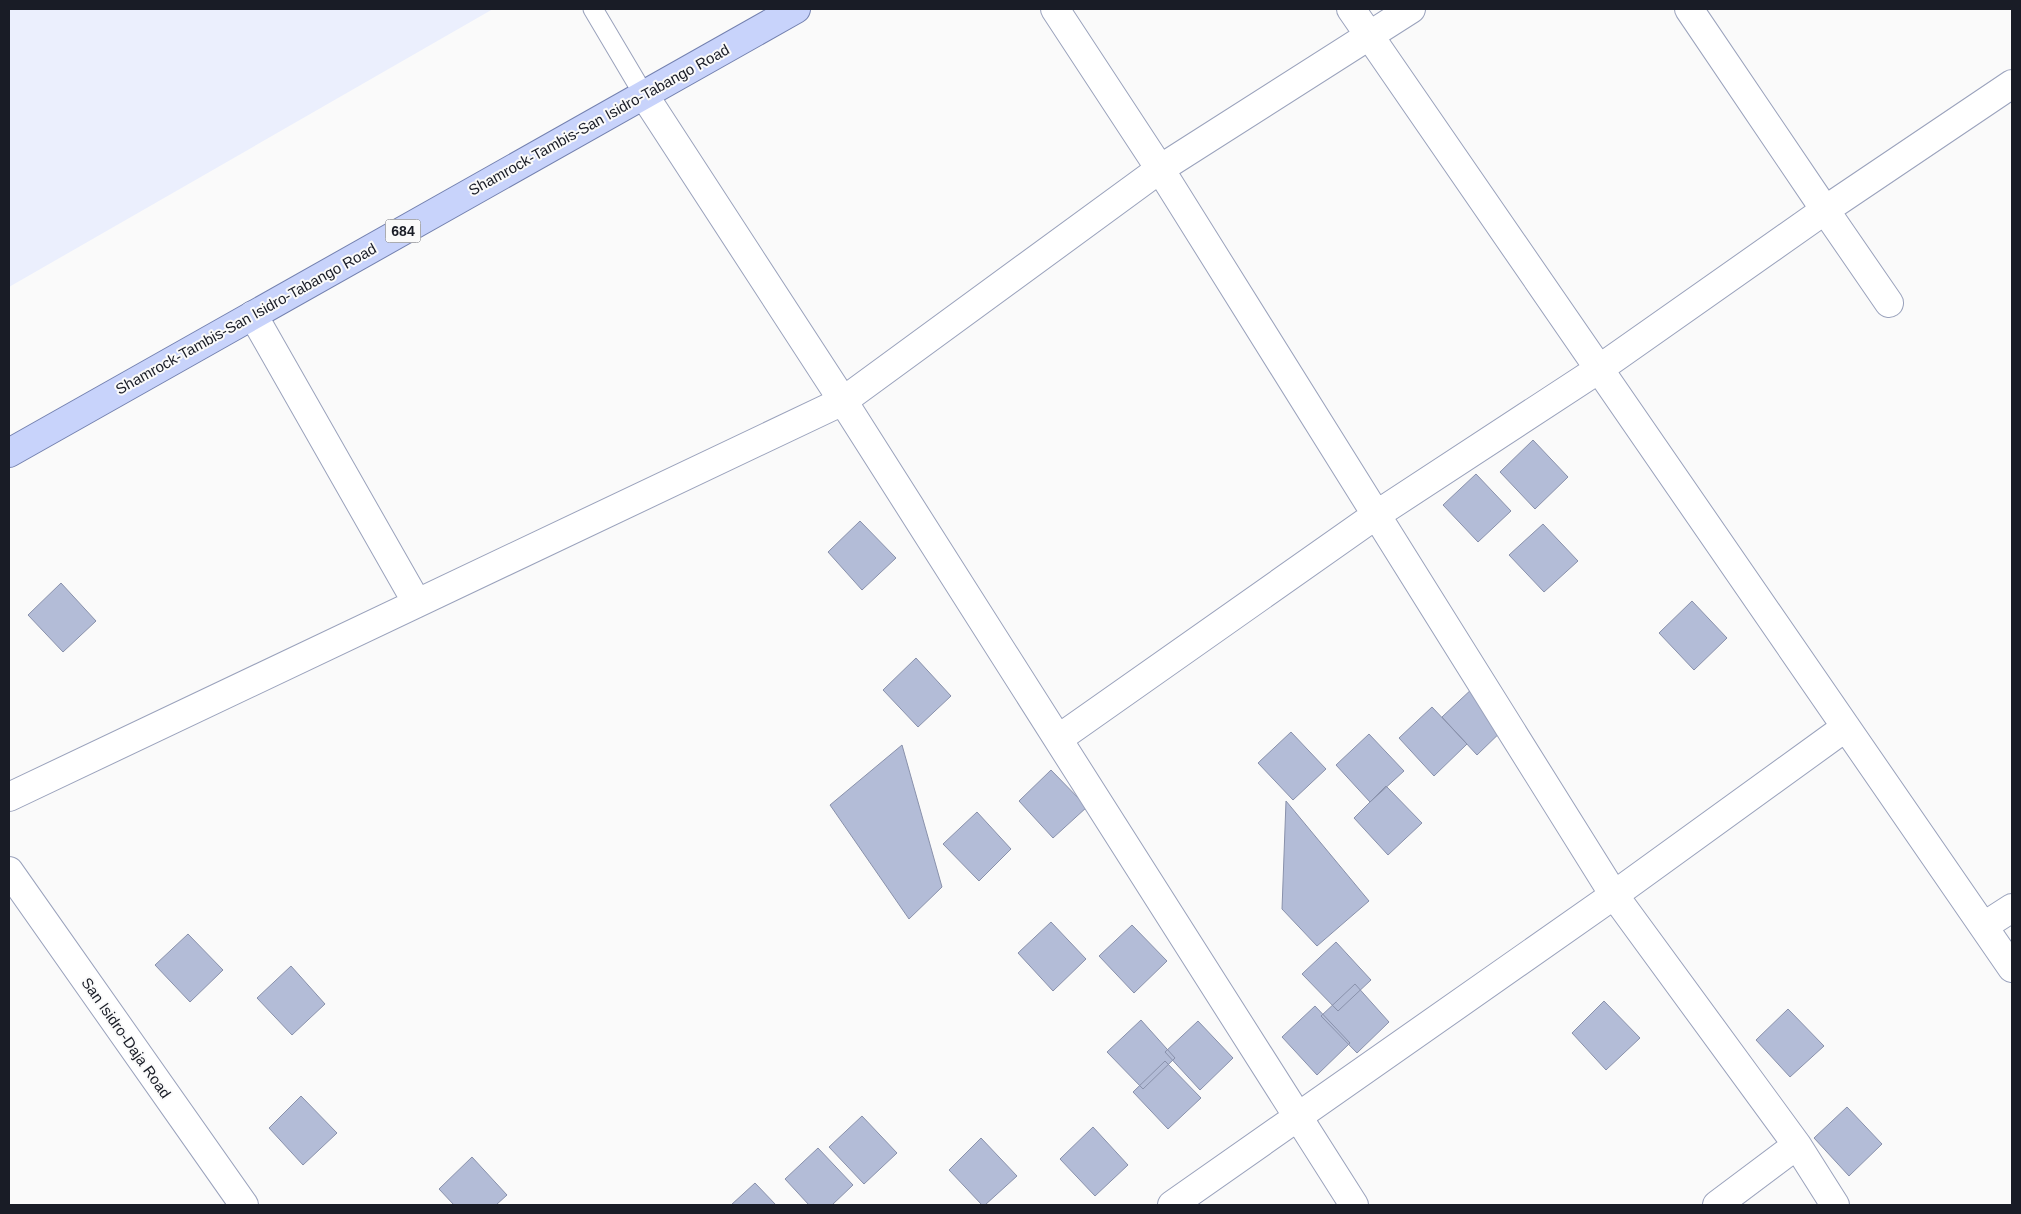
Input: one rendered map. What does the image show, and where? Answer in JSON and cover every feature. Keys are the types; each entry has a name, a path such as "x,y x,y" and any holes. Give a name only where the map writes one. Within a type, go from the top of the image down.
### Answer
{"main road":[{"name":"Shamrock-Tambis-San Isidro-Tabango Road","path":"9,453 796,9"}],"street":[{"path":"1055,9 1160,169 1614,895 1797,1145 1836,1205"},
{"path":"1351,9 2012,968"},
{"path":"9,797 843,401 1160,169 1411,9"},
{"path":"1689,9 1889,303"},
{"path":"1058,739 1376,515 1599,369 1825,210 2012,84"},
{"path":"644,95 843,401 1354,1205"},
{"path":"253,316 418,603"},
{"path":"1172,1205 1614,895 1846,727"},
{"name":"San Isidro-Daja Road","path":"9,871 244,1205"},
{"path":"1984,926 2012,908"},
{"path":"1716,1205 1797,1145"}],"lane":[{"path":"592,9 644,95"}],"shaded area":[{"path":"9,9 493,9 9,287"}],"building":[{"path":"1533,440 1568,477 1535,509 1500,472"},
{"path":"1476,474 1511,511 1478,542 1443,505"},
{"path":"860,521 896,558 862,590 828,552"},
{"path":"1543,524 1578,561 1544,592 1509,555"},
{"path":"61,583 96,621 63,652 28,615"},
{"path":"1692,601 1727,638 1694,670 1659,633"},
{"path":"916,658 951,696 918,727 883,690"},
{"path":"1475,686 1510,723 1477,755 1442,717"},
{"path":"1432,707 1467,744 1434,776 1399,738"},
{"path":"1291,732 1326,769 1293,800 1258,763"},
{"path":"1369,734 1404,771 1370,802 1336,765"},
{"path":"902,745 942,887 909,919 830,805"},
{"path":"1051,770 1087,807 1053,838 1019,801"},
{"path":"1386,786 1422,823 1388,855 1354,818"},
{"path":"1286,801 1369,901 1317,946 1282,909"},
{"path":"977,812 1011,849 979,881 943,844"},
{"path":"1051,922 1086,959 1053,991 1018,953"},
{"path":"1132,925 1167,961 1134,993 1099,956"},
{"path":"188,934 223,970 190,1002 155,965"},
{"path":"1336,942 1371,980 1338,1011 1302,974"},
{"path":"291,966 325,1004 292,1035 257,998"},
{"path":"1355,984 1389,1022 1357,1053 1321,1016"},
{"path":"1604,1001 1640,1038 1606,1070 1572,1033"},
{"path":"1315,1006 1350,1043 1317,1075 1282,1037"},
{"path":"1788,1009 1824,1046 1790,1077 1756,1040"},
{"path":"1141,1020 1175,1058 1143,1089 1107,1052"},
{"path":"1198,1021 1233,1058 1200,1090 1165,1052"},
{"path":"1165,1061 1201,1098 1168,1129 1133,1092"},
{"path":"301,1096 337,1133 303,1165 269,1128"},
{"path":"1847,1107 1882,1144 1849,1176 1814,1138"},
{"path":"862,1116 897,1153 864,1184 829,1147"},
{"path":"1093,1127 1128,1165 1095,1196 1060,1159"},
{"path":"981,1138 1017,1176 985,1205 982,1205 949,1170"},
{"path":"818,1148 853,1185 832,1205 809,1205 785,1179"},
{"path":"472,1157 507,1195 496,1205 454,1205 439,1189"},
{"path":"755,1183 776,1205 731,1205"}]}
